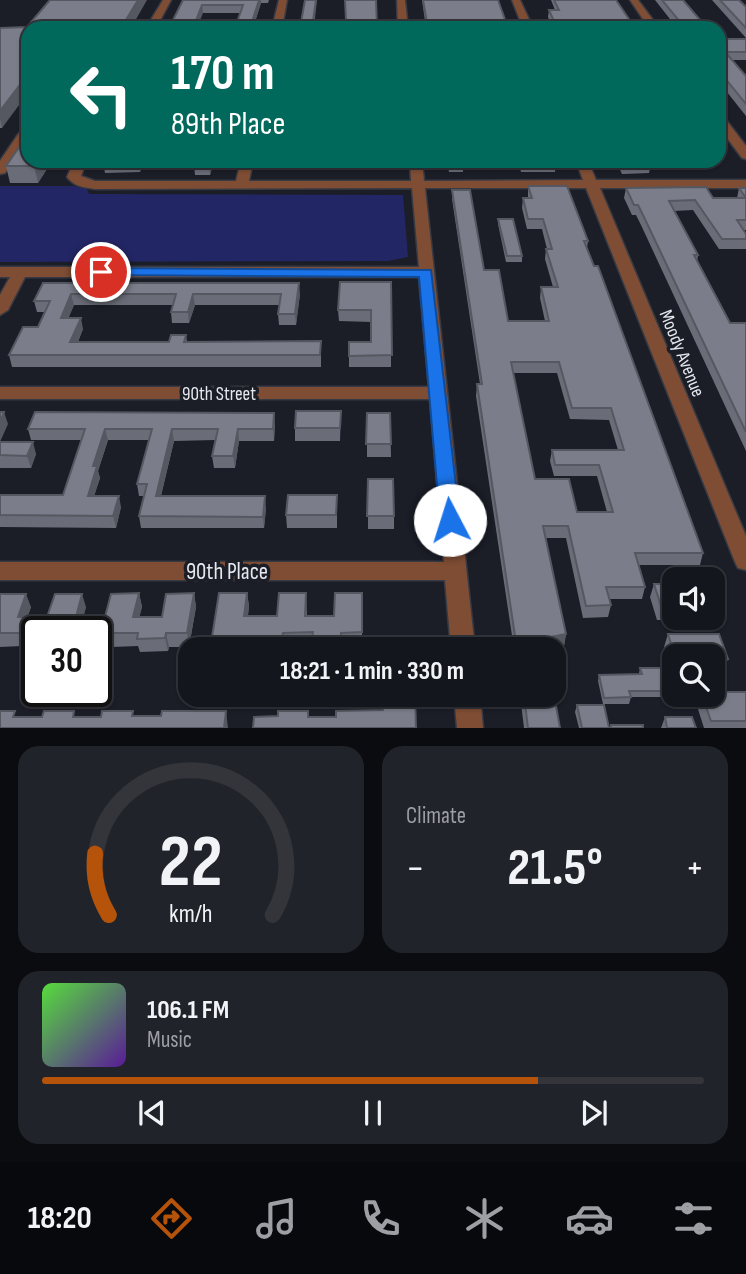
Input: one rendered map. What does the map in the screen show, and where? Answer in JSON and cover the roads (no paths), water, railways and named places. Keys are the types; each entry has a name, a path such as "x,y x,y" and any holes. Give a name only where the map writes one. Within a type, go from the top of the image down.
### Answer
{"street":[{"path":"156,21 167,0"},
{"path":"278,21 283,0"},
{"path":"401,0 402,21"},
{"path":"516,0 525,21"},
{"path":"634,0 649,21"},
{"path":"726,128 746,155"},
{"path":"0,170 21,139"},
{"path":"11,155 21,155"},
{"path":"77,168 74,174 77,180 94,185 746,184"},
{"path":"242,185 246,168"},
{"path":"417,168 462,637"},
{"name":"Moody Avenue","path":"585,168 746,562"},
{"path":"0,272 426,272"},
{"path":"0,310 20,272"},
{"name":"90th Street","path":"0,393 439,393"},
{"name":"90th Place","path":"0,571 455,571"},
{"path":"468,707 470,728"}]}
